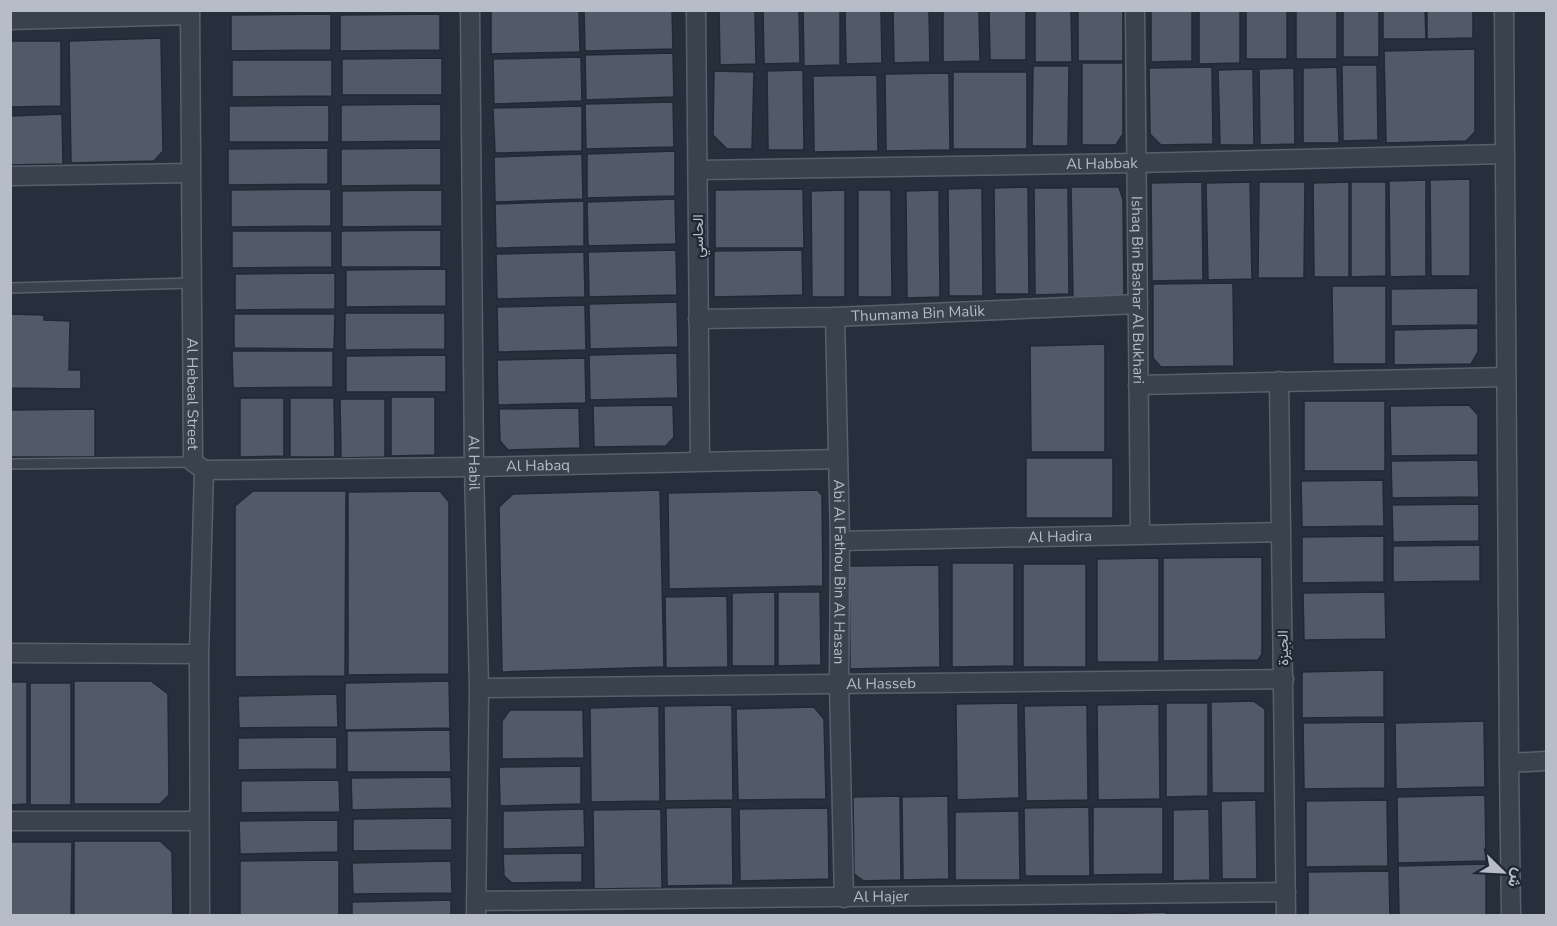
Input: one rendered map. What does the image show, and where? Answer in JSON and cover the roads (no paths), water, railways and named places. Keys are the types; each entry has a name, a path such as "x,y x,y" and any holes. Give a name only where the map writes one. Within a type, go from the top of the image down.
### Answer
{"street":[{"name":"Al Habil","path":"470,10 478,688 476,908"},
{"name":"الحاسي","path":"696,10 700,461"},
{"name":"Ishaq Bin Bashar Al Bukhari","path":"1135,10 1140,534"},
{"path":"1504,10 1511,915"},
{"path":"10,21 190,13"},
{"name":"Al Hebeal Street","path":"190,13 191,283 198,466 200,915"},
{"name":"Al Habbak","path":"698,170 1504,154"},
{"path":"10,176 191,173"},
{"name":"Thumama Bin Malik","path":"698,320 1138,303"},
{"name":"Abi Al Fathou Bin Al Hasan","path":"836,316 840,541 839,684 844,898"},
{"path":"1138,385 1506,377"},
{"name":"الجيزة","path":"1279,381 1286,915"},
{"name":"Al Habaq","path":"198,466 474,467 837,459"},
{"name":"Al Hadira","path":"840,541 1281,532"},
{"path":"10,653 199,654"},
{"name":"Al Hasseb","path":"478,688 1284,679"},
{"path":"1509,763 1546,761"},
{"path":"10,821 200,822"},
{"name":"Al Hajer","path":"476,908 703,907 844,898 1286,892"}],"lane":[{"path":"10,288 191,283"},
{"path":"10,464 198,466"}]}
